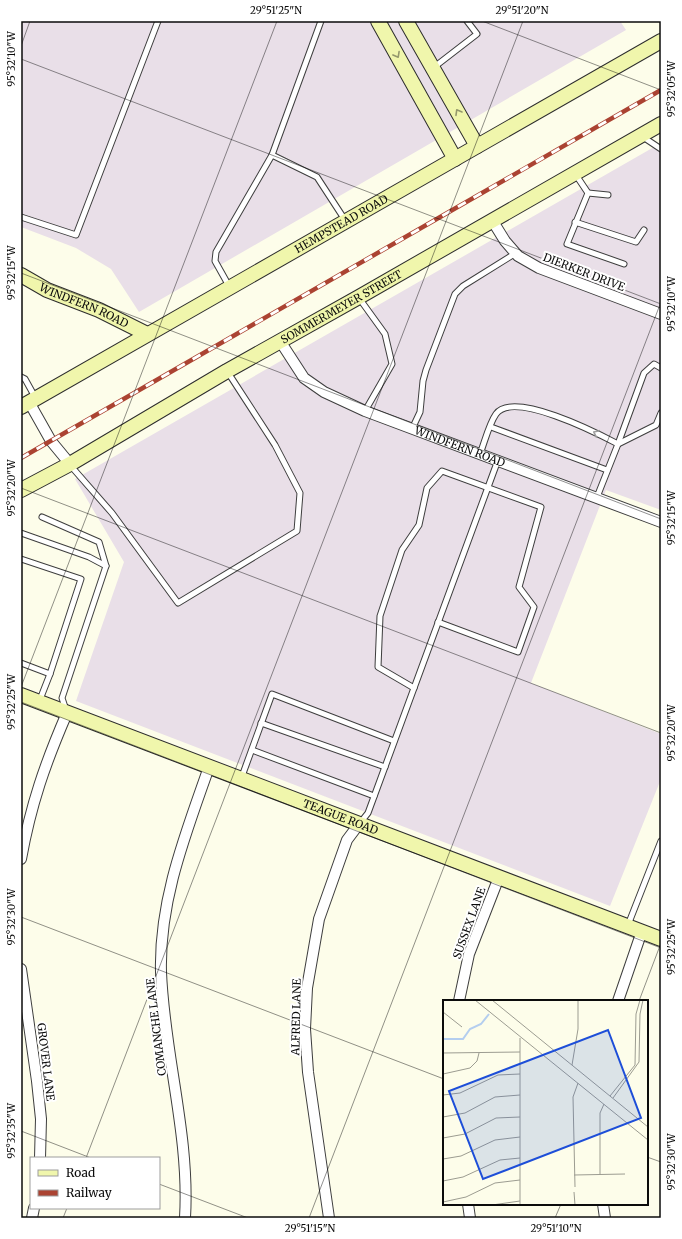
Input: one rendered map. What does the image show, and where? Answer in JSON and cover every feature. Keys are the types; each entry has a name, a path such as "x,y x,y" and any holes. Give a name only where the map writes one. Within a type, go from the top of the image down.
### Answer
{"street":[{"path":"378,21 455,159"},
{"path":"406,21 477,146"},
{"name":"HEMPSTEAD ROAD","path":"29,402 661,41"},
{"name":"SOMMERMEYER STREET","path":"21,490 70,464 227,371 661,124"},
{"name":"DIERKER DRIVE","path":"492,220 505,241 516,254 539,268 661,314"},
{"name":"WINDFERN ROAD","path":"21,275 47,290 99,310 147,334"},
{"name":"WINDFERN ROAD","path":"280,341 304,378 324,392 365,411 661,522"},
{"path":"29,402 51,441 70,464"},
{"name":"TEAGUE ROAD","path":"21,695 661,939"},
{"path":"21,859 28,822 46,760 67,713"},
{"name":"COMANCHE LANE","path":"185,1218 186,1189 183,1144 165,1025 161,971 162,939 171,883 182,844 209,767"},
{"name":"ALFRED LANE","path":"329,1218 308,1072 305,1029 306,988 319,919 347,840 359,824"},
{"name":"SUSSEX LANE","path":"460,1000 469,954 499,877"},
{"path":"618,1000 642,931"},
{"name":"GROVER LANE","path":"21,969 38,1081 41,1119 40,1157"},
{"path":"468,1205 470,1218"},
{"path":"602,1205 605,1218"}],"lane":[{"path":"21,216 76,235 158,21"},
{"path":"230,287 215,261 216,252 272,156 321,21"},
{"path":"433,68 477,34 467,21"},
{"path":"640,135 661,149"},
{"path":"272,156 317,177 346,222"},
{"path":"574,173 588,193 608,195"},
{"path":"588,193 567,244 624,264"},
{"path":"575,222 636,242 644,230"},
{"path":"412,428 420,412 423,381 426,370 455,294 463,286 516,254"},
{"path":"359,297 385,334 392,364 365,411"},
{"path":"597,497 644,373 654,364 661,368"},
{"path":"70,464 112,513 178,603 297,531 300,493 275,446 227,371"},
{"path":"21,377 25,379 29,402"},
{"path":"480,454 496,414 503,408 514,406 529,408 562,419 618,444"},
{"path":"618,444 656,425 661,413"},
{"path":"490,428 607,470"},
{"path":"359,824 368,813 498,460"},
{"path":"414,688 378,667 380,616 402,550 419,525 427,488 442,471 541,507 519,586 534,607 518,652 438,622"},
{"path":"42,517 99,542 106,566 62,698 67,713"},
{"path":"21,533 89,557 106,566"},
{"path":"21,559 81,579 50,674 38,702"},
{"path":"21,663 50,674"},
{"path":"241,779 272,694 394,742"},
{"path":"261,723 385,767"},
{"path":"252,750 374,796"},
{"path":"628,926 661,841"}],"shaded area":[{"path":"21,21 620,21 626,30 139,312 111,269 76,248 21,227"},
{"path":"661,143 661,510 606,490 531,683 661,734 661,779 610,906 76,701 124,562 75,479"}],"railway":[{"path":"21,458 661,90"}]}
